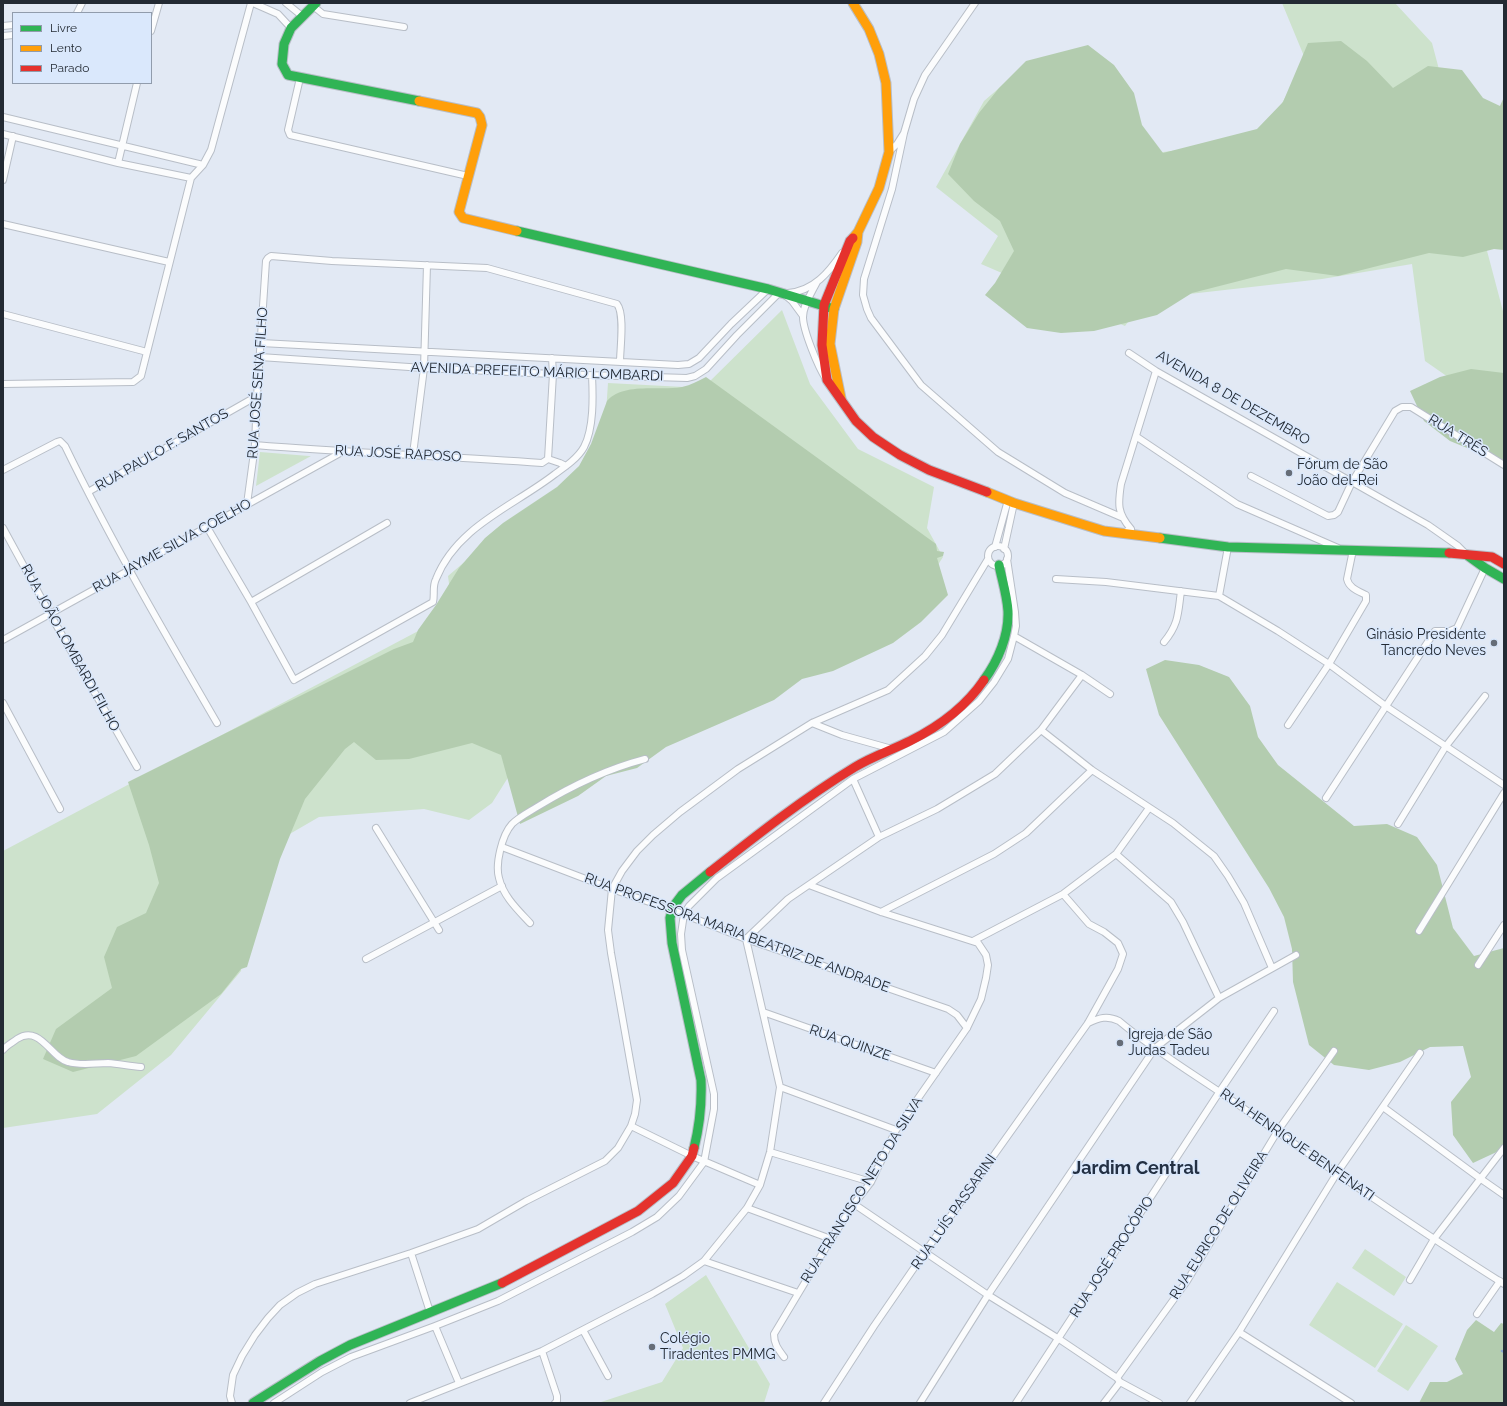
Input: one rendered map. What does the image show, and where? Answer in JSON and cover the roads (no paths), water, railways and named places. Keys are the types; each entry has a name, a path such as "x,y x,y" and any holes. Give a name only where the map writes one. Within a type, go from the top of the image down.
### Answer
{"street":[{"path":"78,12 82,3"},
{"path":"152,27 159,3"},
{"path":"3,384 133,382 142,376 192,178 203,165 211,150 252,3 278,14 291,28"},
{"path":"286,3 302,16"},
{"path":"782,293 793,293 803,290 817,282 832,267 858,232 879,188 889,152 886,83 880,54 869,29 853,3"},
{"path":"975,3 925,75 914,99 904,133 892,189 864,279 863,295 866,309 871,318 921,385 998,452 1065,493 1121,517 1131,530 1120,534"},
{"path":"404,27 324,14 315,5 291,28 284,44 282,64 288,75 477,113 480,117 482,125 459,212 463,218 768,289 834,309"},
{"path":"300,78 288,130 290,135 468,176"},
{"path":"118,163 137,84"},
{"path":"3,117 122,147 203,165"},
{"path":"889,152 897,144 904,133"},
{"path":"3,134 118,163 192,178"},
{"path":"3,180 13,136"},
{"path":"3,224 170,262"},
{"path":"841,401 830,344 834,309 857,242 858,232"},
{"path":"826,380 822,345 824,305 850,241"},
{"name":"RUA JOSÉ SENA FILHO","path":"247,504 255,444 266,261 268,258 271,256 332,262 427,265"},
{"path":"413,454 424,368 427,265 487,268 617,304 620,309 620,362"},
{"path":"803,316 807,300 817,282"},
{"name":"AVENIDA PREFEITO MÁRIO LOMBARDI","path":"261,343 678,365 689,364 699,358 731,324 768,289"},
{"path":"782,293 792,301 803,316 816,360 826,380 856,421 873,436 900,455 949,479 1011,502 1104,531 1120,534 1228,547 1466,554 1492,558 1504,564"},
{"name":"AVENIDA PREFEITO MÁRIO LOMBARDI","path":"260,357 424,368 687,378 695,376 706,369 737,335 782,293"},
{"path":"3,314 147,352"},
{"name":"AVENIDA 8 DE DEZEMBRO","path":"1130,353 1156,371 1428,525 1458,546 1485,568 1504,579"},
{"path":"552,358 553,374 548,459 566,466"},
{"path":"699,358 706,369"},
{"path":"1121,517 1119,498 1121,484 1156,371"},
{"path":"207,527 252,602 294,680 433,602 435,594 433,587 436,578 446,560 459,543 480,523 548,480 566,466 584,447 593,403 592,375"},
{"name":"RUA PAULO F. SANTOS","path":"88,492 257,396"},
{"name":"RUA TRÊS","path":"1352,482 1395,411 1402,407 1411,407 1504,464"},
{"path":"1136,437 1237,504 1341,550"},
{"path":"3,470 57,442 60,441 66,446 88,492 129,570 217,723"},
{"name":"RUA JOSÉ RAPOSO","path":"255,444 342,452 413,454 542,462 548,459"},
{"name":"RUA JAYME SILVA COELHO","path":"3,640 342,452"},
{"path":"1251,476 1328,516 1334,515 1338,512 1352,482"},
{"path":"995,547 1011,502"},
{"path":"1004,549 1011,502"},
{"path":"252,602 387,523"},
{"name":"RUA JOÃO LOMBARDI FILHO","path":"3,528 137,767"},
{"path":"232,1403 230,1396 233,1375 242,1356 264,1324 280,1305 297,1293 315,1284 411,1253 478,1229 526,1201 605,1161 618,1148 631,1126 637,1100 608,930 612,889 622,871 637,851 653,835 675,816 738,769 812,723 888,690 925,656 942,635 988,559 989,551 1000,546 1004,549 1007,553 1016,626 1008,659 994,682 979,701 963,717 944,732 853,779 717,878 689,906 684,914 681,934 682,950 714,1094 714,1109 704,1162 668,1207 656,1217 632,1232 498,1300 435,1326 351,1357 322,1372 274,1403"},
{"path":"1219,596 1228,547"},
{"path":"1288,725 1329,664 1366,601 1366,595 1350,586 1348,583 1347,579 1353,550"},
{"path":"988,559 992,564 999,565 1007,559"},
{"path":"253,1403 350,1345 498,1285 638,1211 673,1184 692,1156 700,1124 702,1102 701,1080 672,943 670,930 671,910 689,888 780,816 852,768 942,723 981,685 997,660 1005,639 1008,615 999,565"},
{"path":"1326,798 1436,631 1450,631 1457,628 1485,568"},
{"path":"1056,579 1106,582 1219,596 1278,631 1329,664 1387,707 1504,785"},
{"path":"1164,642 1174,628 1178,619 1181,591"},
{"path":"1014,636 1082,675 1110,694"},
{"path":"410,1403 542,1352 652,1294 683,1276 704,1261 747,1208 760,1185 770,1152 780,1087 746,939 788,899 879,837 937,809 995,774 1041,730 1082,675"},
{"path":"1398,824 1446,746 1485,696"},
{"path":"3,702 60,809"},
{"path":"812,723 842,735 892,749"},
{"path":"1041,730 1092,770 1173,823 1214,856 1244,903 1272,968"},
{"path":"530,923 515,908 499,878 498,865 504,835 512,824 553,797 624,764 645,759"},
{"path":"881,912 994,854 1026,833 1092,770"},
{"path":"853,779 879,837"},
{"path":"1419,931 1504,793"},
{"path":"808,885 881,912 973,941 1063,894 1116,854 1149,808"},
{"path":"376,828 439,930"},
{"name":"RUA PROFESSORA MARIA BEATRIZ DE ANDRADE","path":"502,847 612,889 684,914 746,939 948,1009 957,1015 967,1028"},
{"path":"1116,854 1171,902 1183,922 1220,998"},
{"path":"366,959 502,886"},
{"name":"RUA LUÍS PASSARINI","path":"824,1403 874,1326 925,1252 1088,1023 1118,970 1123,954 1118,943 1104,932 1089,924 1063,894"},
{"path":"1478,965 1504,925"},
{"name":"RUA FRANCISCO NETO DA SILVA","path":"784,1357 774,1342 774,1334 831,1239 870,1182 896,1130 967,1028 981,999 988,965 983,949 978,943 973,941"},
{"path":"920,1403 988,1295 1155,1048 1220,998 1296,955"},
{"name":"RUA JOSÉ PROCÓPIO","path":"1016,1403 1274,1011"},
{"name":"RUA QUINZE","path":"763,1012 936,1073"},
{"name":"RUA HENRIQUE BENFENATI","path":"1088,1023 1102,1017 1114,1018 1337,1174 1502,1283"},
{"path":"3,1050 6,1046 25,1035 44,1042 61,1058 70,1063 124,1064 141,1067"},
{"name":"RUA EURICO DE OLIVEIRA","path":"1104,1403 1118,1380 1187,1281 1277,1132 1334,1051"},
{"path":"1190,1403 1239,1332 1337,1174 1420,1053"},
{"path":"780,1087 896,1130"},
{"path":"1383,1107 1504,1195"},
{"path":"631,1126 704,1162 760,1185"},
{"path":"1410,1280 1434,1239 1504,1148"},
{"path":"770,1152 870,1182"},
{"path":"854,1204 988,1295 1059,1339 1118,1380 1159,1403"},
{"path":"747,1208 831,1239"},
{"path":"411,1253 430,1312"},
{"path":"704,1261 798,1293"},
{"path":"1477,1314 1502,1283"},
{"path":"435,1326 459,1383"},
{"path":"583,1330 608,1376"},
{"path":"1239,1332 1350,1403"},
{"path":"542,1352 557,1396 557,1401 554,1403"}],"place":[{"name":"Fórum de São João del-Rei","path":"1289,473"},
{"name":"Ginásio Presidente Tancredo Neves","path":"1494,643"},
{"name":"Igreja de São Judas Tadeu","path":"1120,1043"},
{"name":"Colégio Tiradentes PMMG","path":"652,1347"}],"district":[{"name":"Jardim Central","path":"1136,1169"}]}
